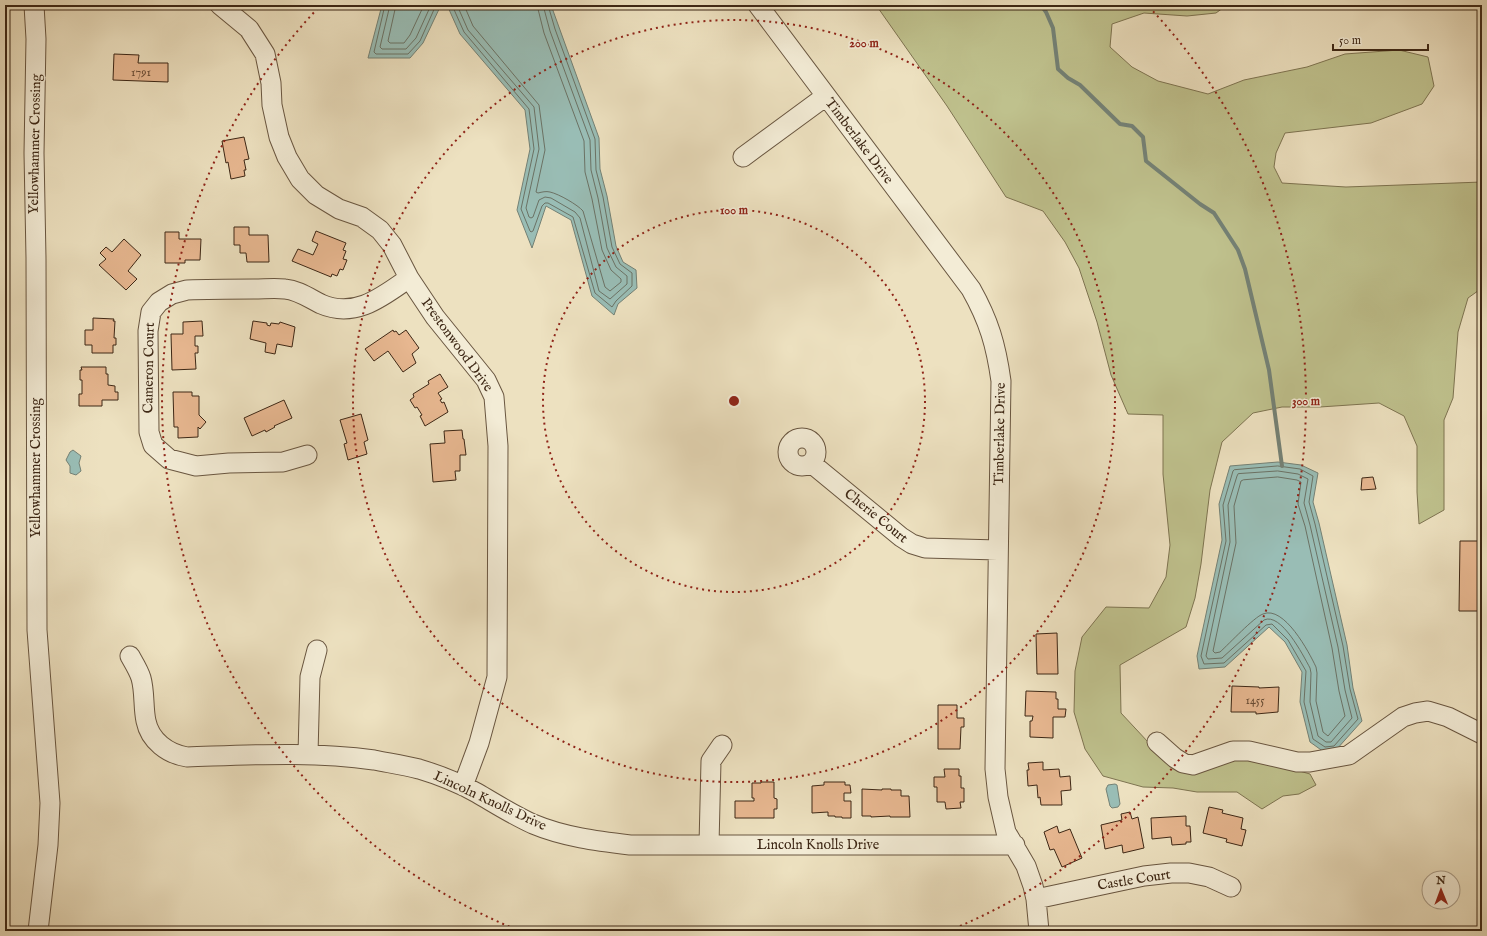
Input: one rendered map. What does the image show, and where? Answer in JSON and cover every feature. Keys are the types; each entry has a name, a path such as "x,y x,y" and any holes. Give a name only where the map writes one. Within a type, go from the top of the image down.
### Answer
{"street":[{"name":"Yellowhammer Crossing","path":"34,5 36,39 34,168 36,266 37,630 50,803 48,844 38,931"},
{"name":"Prestonwood Drive","path":"220,5 249,29 265,54 271,83 272,105 279,137 287,157 300,180 316,195 339,209 362,218 380,230 392,245 409,278 435,317 486,380 494,397 498,446 497,677 478,743 463,786"},
{"name":"Timberlake Drive","path":"758,5 971,289 982,309 998,355 1001,381 995,769 998,797 1006,832 1026,866 1036,899 1039,931"},
{"path":"743,157 826,96"},
{"name":"Cameron Court","path":"307,455 283,462 229,463 196,466 168,459 153,445 149,432 148,331 151,312 159,302 172,294 187,290 285,289 303,294 321,304 336,309 352,309 368,305 409,278"},
{"name":"Cherie Court","path":"811,463 901,538 912,544 925,548 998,550"},
{"path":"308,754 310,677 317,650"},
{"name":"Lincoln Knolls Drive","path":"130,656 140,677 144,696 146,722 154,739 164,748 176,755 187,757 308,754 350,757 399,764 439,776 463,786 514,815 534,824 565,834 598,841 630,845 1015,845"},
{"path":"1157,742 1175,758 1183,763 1193,765 1233,751 1249,751 1297,762 1310,762 1349,755 1403,717 1415,713 1428,712 1448,717 1482,734"},
{"path":"709,845 711,761 722,745"},
{"name":"Castle Court","path":"1036,899 1171,872 1209,876 1231,887"}],"green space":[{"path":"876,5 1227,5 1216,13 1187,16 1144,13 1112,24 1110,47 1132,67 1158,81 1208,94 1244,80 1307,67 1345,54 1399,50 1428,57 1434,86 1422,104 1371,123 1285,133 1276,153 1274,167 1282,183 1346,187 1482,182 1482,288 1468,298 1458,332 1453,398 1444,420 1444,510 1419,524 1417,446 1404,416 1379,403 1320,407 1282,407 1253,413 1222,442 1210,490 1201,564 1195,598 1186,627 1120,665 1121,713 1162,757 1246,756 1310,774 1316,785 1299,794 1283,796 1262,809 1237,792 1197,792 1173,788 1143,787 1103,776 1085,749 1074,712 1075,671 1082,637 1106,607 1149,608 1166,577 1170,545 1163,474 1163,415 1128,414 1111,375 1097,322 1079,268 1065,242 1043,211 1006,197 947,106"}],"water":[{"path":"382,5 441,5 423,43 410,58 368,58"},
{"path":"447,5 551,5 599,138 600,169 607,196 616,246 623,262 636,270 637,288 618,304 614,315 592,296 571,220 546,206 532,248 517,210 530,149 525,110 460,34"},
{"path":"73,450 81,456 79,463 81,471 76,475 70,473 70,466 66,460 70,452"},
{"path":"1278,462 1301,465 1318,473 1313,502 1347,645 1353,688 1362,721 1336,750 1324,752 1310,742 1300,702 1302,672 1285,642 1269,627 1225,667 1199,669 1197,656 1222,540 1219,504 1230,466"},
{"path":"1108,785 1117,785 1120,804 1118,807 1112,808 1110,806 1106,789"}],"building":[{"path":"114,54 139,55 138,63 168,63 168,82 113,80"},
{"path":"244,137 249,159 244,160 246,170 244,170 245,176 231,179 222,141"},
{"path":"234,227 249,227 249,235 268,235 269,262 247,262 246,253 240,253 240,245 234,245"},
{"path":"316,231 346,243 343,250 346,251 343,259 347,260 343,270 340,269 337,276 332,274 331,277 292,261 298,249 313,255 318,244 312,241"},
{"path":"165,232 179,232 179,239 201,239 200,260 185,260 185,263 165,263"},
{"path":"124,239 141,255 128,271 137,279 126,290 99,265 106,259 100,253 106,247 112,252"},
{"path":"93,318 114,319 114,338 116,338 116,345 113,345 113,353 92,353 92,345 85,345 85,330 93,330"},
{"path":"202,321 203,336 195,336 195,346 198,346 198,353 195,353 196,369 172,370 171,334 183,334 183,322"},
{"path":"253,321 267,323 267,325 270,326 271,323 279,324 280,322 295,327 292,347 277,344 275,354 265,352 266,343 250,339"},
{"path":"393,330 399,335 406,330 419,348 412,354 416,363 403,372 388,351 374,361 365,349"},
{"path":"81,367 106,367 106,374 108,374 108,385 115,386 115,392 118,392 118,400 102,400 102,406 79,406 79,394 82,394 82,380 80,380 80,370 82,370"},
{"path":"440,374 448,387 438,393 442,399 440,400 442,403 444,402 448,412 425,426 420,416 422,415 410,400 414,397 413,394 429,384 428,381"},
{"path":"173,392 192,392 192,396 199,396 199,415 206,422 200,429 198,427 198,437 178,438 178,427 174,427"},
{"path":"284,400 292,418 274,426 275,427 266,432 265,430 252,436 244,418"},
{"path":"361,414 368,440 364,442 367,454 348,460 344,444 347,443 340,420"},
{"path":"462,430 466,455 460,455 460,471 455,471 456,480 433,482 430,444 445,443 444,431"},
{"path":"1373,477 1376,489 1361,490 1362,478"},
{"path":"1460,541 1482,541 1482,611 1459,611"},
{"path":"1057,633 1058,674 1037,674 1036,634"},
{"path":"1232,686 1259,688 1279,687 1278,712 1256,714 1256,712 1231,712"},
{"path":"1026,691 1056,692 1058,709 1066,709 1065,717 1053,717 1053,738 1030,737 1030,721 1032,721 1033,716 1025,716"},
{"path":"938,705 957,705 957,718 964,718 964,727 961,727 960,749 938,749"},
{"path":"1043,762 1043,770 1059,769 1060,777 1070,776 1071,790 1061,791 1062,805 1041,805 1040,797 1038,798 1037,785 1028,786 1028,763"},
{"path":"944,769 959,769 959,776 961,776 961,788 964,788 964,802 960,802 961,808 946,809 945,802 937,802 937,787 934,787 934,777 945,777"},
{"path":"774,782 774,798 777,799 777,809 774,809 774,818 735,818 735,801 754,801 754,798 752,798 752,783"},
{"path":"824,782 845,782 845,785 850,785 851,793 844,793 844,801 851,801 851,818 828,816 828,812 812,813 812,786 824,785"},
{"path":"862,789 901,790 901,796 909,796 910,817 862,816"},
{"path":"1209,807 1223,810 1222,813 1243,818 1241,829 1246,830 1242,846 1226,842 1227,839 1203,833"},
{"path":"1130,812 1132,819 1138,817 1144,848 1123,853 1122,845 1105,849 1101,825 1122,820 1121,814"},
{"path":"1186,816 1186,826 1190,826 1191,842 1172,845 1171,837 1152,839 1151,818"},
{"path":"1057,826 1059,833 1070,829 1082,858 1062,867 1054,849 1050,850 1044,832"}],"waterway":[{"path":"1041,5 1053,28 1058,69 1068,78 1080,85 1120,124 1132,126 1143,137 1146,161 1200,204 1214,213 1238,250 1245,269 1269,370 1282,466"}]}
